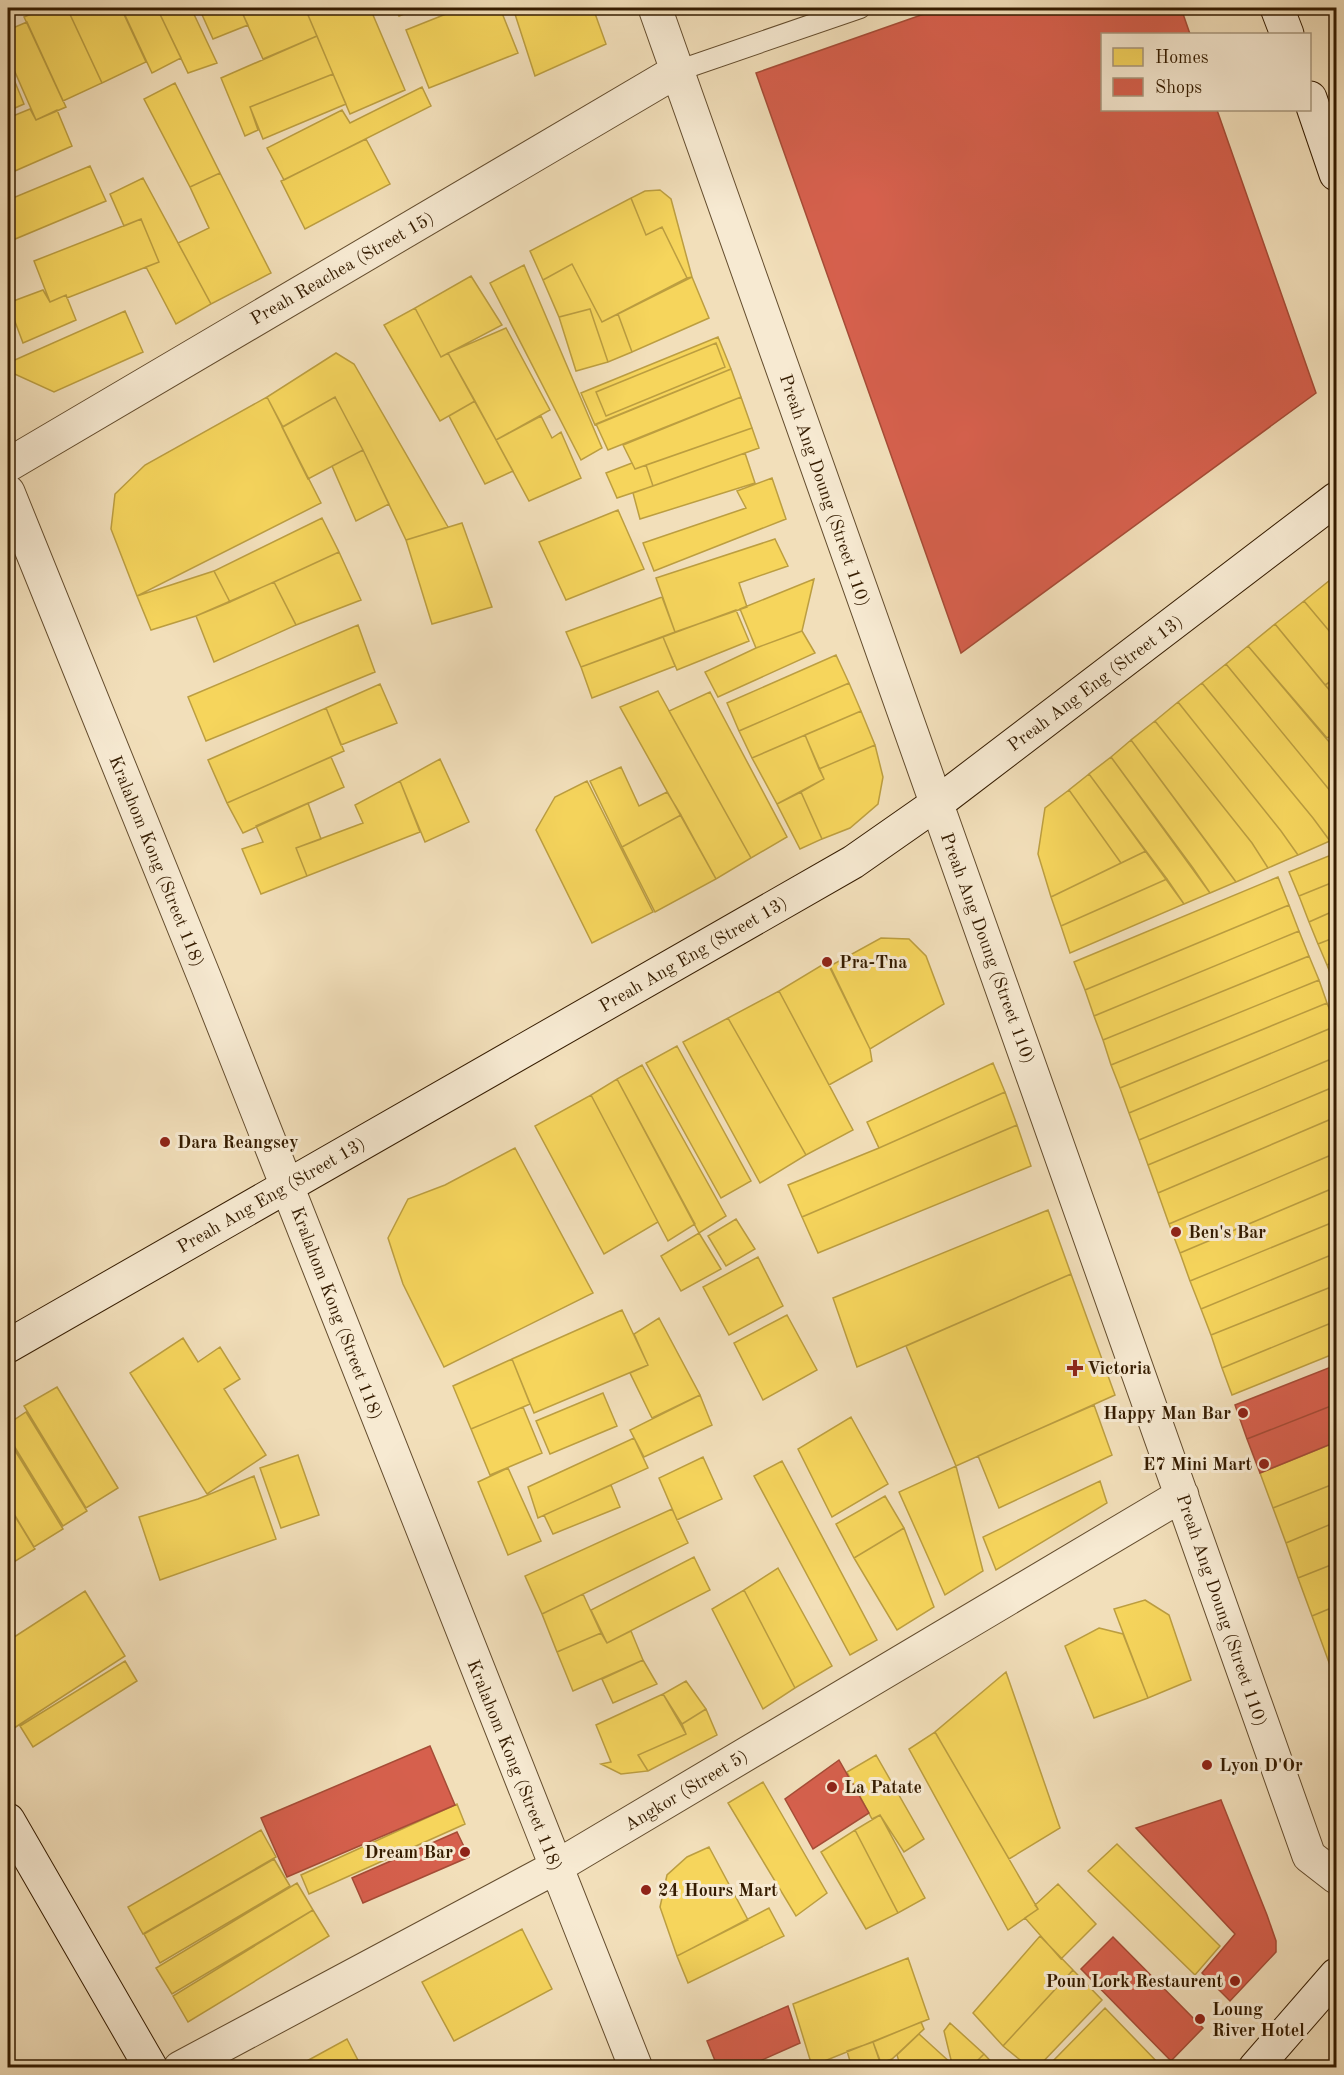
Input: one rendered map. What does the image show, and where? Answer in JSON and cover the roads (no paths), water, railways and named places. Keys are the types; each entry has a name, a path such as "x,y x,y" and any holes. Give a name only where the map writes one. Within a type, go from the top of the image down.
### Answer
{"street":[{"name":"Preah Ang Doung (Street 110)","path":"655,8 1309,1856 1336,1877"},
{"path":"1277,8 1287,33"},
{"name":"Preah Reachea (Street 15)","path":"8,465 677,71"},
{"path":"1311,101 1336,174"},
{"name":"Kralahom Kong (Street 118)","path":"8,492 287,1186 636,2067"},
{"name":"Preah Ang Eng (Street 13)","path":"8,1346 853,862 936,804 1336,499"},
{"name":"Angkor (Street 5)","path":"180,2067 556,1867 1182,1495"},
{"path":"8,1820 151,2067"},
{"path":"1255,2067 1336,1975"}],"lane":[{"path":"677,71 860,8"}],"place":[{"name":"Pra-Tna","path":"827,962"},
{"name":"Dara Reangsey","path":"165,1142"},
{"name":"Ben's Bar","path":"1176,1232"},
{"name":"Victoria","path":"1075,1368"},
{"name":"Happy Man Bar","path":"1243,1413"},
{"name":"E7 Mini Mart","path":"1264,1464"},
{"name":"Lyon D'Or","path":"1207,1765"},
{"name":"La Patate","path":"832,1787"},
{"name":"Dream Bar","path":"465,1852"},
{"name":"24 Hours Mart","path":"646,1890"},
{"name":"Poun Lork Restaurent","path":"1235,1981"},
{"name":"Loung River Hotel","path":"1200,2019"}]}
